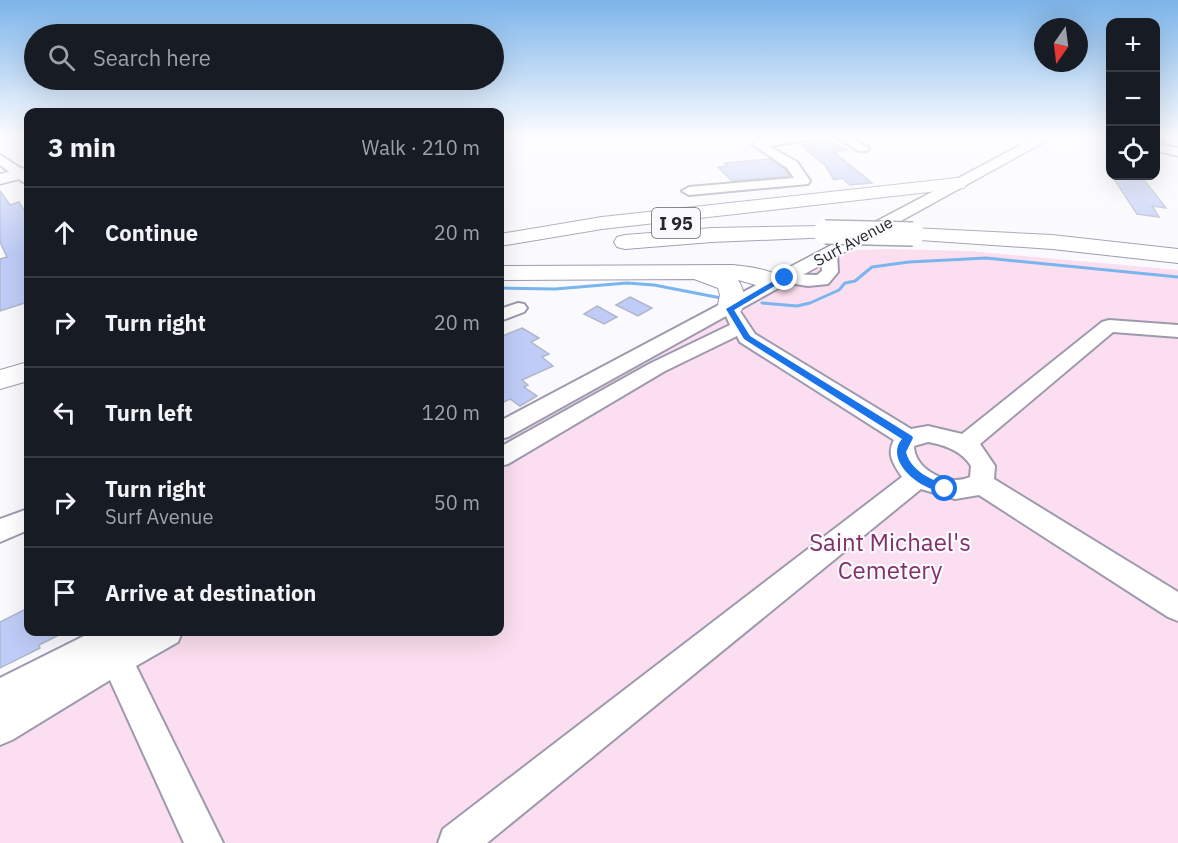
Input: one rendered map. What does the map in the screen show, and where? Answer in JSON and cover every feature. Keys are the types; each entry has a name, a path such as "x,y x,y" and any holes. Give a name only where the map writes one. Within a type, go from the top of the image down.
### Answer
{"highway":[{"path":"504,239 602,223 957,184"},
{"path":"880,192 907,196 917,207"},
{"name":"I 95","path":"504,240 678,222 853,218 936,220 1045,228 1178,242"},
{"name":"I 95","path":"504,257 674,237 825,232 1041,241 1178,256"},
{"path":"504,273 741,273 779,280"},
{"path":"694,273 720,279 729,285 736,318"},
{"path":"0,358 24,351"},
{"path":"0,380 24,372"}],"main road":[{"name":"Surf Avenue","path":"779,280 973,175"},
{"path":"0,180 24,176"}],"street":[{"path":"689,192 802,181 798,175"},
{"name":"Surf Avenue","path":"504,429 736,318 779,280"},
{"path":"504,314 518,308"},
{"path":"504,456 658,367 701,348 736,318 747,338 908,438"},
{"path":"964,445 1109,326 1178,331"},
{"path":"917,435 940,435 964,445 981,460 984,477 980,483 971,488 959,490 931,484 919,477 903,460 901,452 908,438 917,435"},
{"path":"458,843 919,477"},
{"path":"980,483 1178,608"},
{"path":"0,531 24,521"},
{"path":"0,695 119,645 152,636"},
{"path":"0,728 119,645"},
{"path":"119,645 204,843"}],"green space":[{"name":"Saint Michael's Cemetery","path":"856,250 969,251 1178,270 1178,843 0,843 0,709 137,636 504,636 504,441 819,266"}],"building":[{"path":"726,175 790,176 732,181"},
{"path":"831,175 863,175 872,183 850,185 842,178 834,180"},
{"path":"1115,180 1144,180 1166,208 1152,206 1159,217 1137,214"},
{"path":"0,191 10,205 19,202 24,210 24,303 0,311 0,259 7,257 0,242"},
{"path":"630,297 652,308 638,316 616,305"},
{"path":"597,306 617,317 604,324 584,314"},
{"path":"522,328 539,338 531,342 549,354 542,357 553,366 522,380 528,385 524,387 537,396 520,406 510,399 504,402 504,335"},
{"path":"24,610 24,636 57,636 39,645 40,648 0,668 0,622"}],"waterway":[{"path":"762,303 797,306 810,303 839,290 845,283 855,281 872,267 909,262 986,258 1178,277"},
{"path":"504,288 555,289 627,283 654,285 721,298"}],"route":[{"path":"785,278 730,309 736,315 747,338 908,438 901,452 909,469 931,484 945,489"}]}
